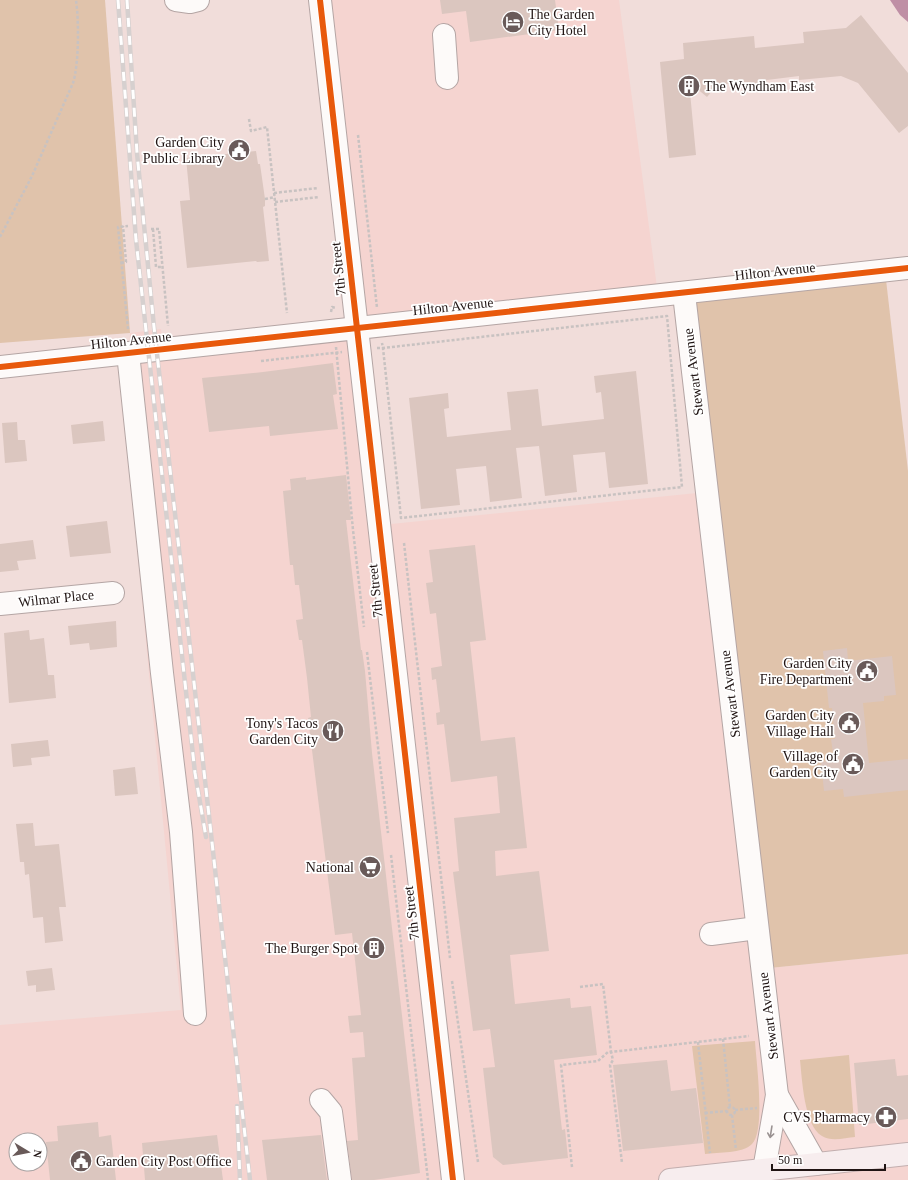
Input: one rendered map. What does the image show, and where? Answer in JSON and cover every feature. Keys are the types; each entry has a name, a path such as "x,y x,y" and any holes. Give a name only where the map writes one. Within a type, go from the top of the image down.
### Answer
{"main road":[{"path":"670,1180 817,1172 908,1154"}],"street":[{"path":"176,0 190,2 198,0"},
{"name":"7th Street","path":"320,0 453,1180"},
{"path":"444,35 447,78"},
{"name":"Hilton Avenue","path":"0,367 684,294 908,268"},
{"name":"Stewart Avenue","path":"684,294 777,1094 763,1175"},
{"path":"128,353 162,673 181,832 195,1014"},
{"name":"Wilmar Place","path":"0,604 113,593"},
{"path":"711,934 757,928"},
{"name":"Stewart Avenue","path":"777,1094 817,1172"},
{"path":"321,1100 332,1112 340,1180"}],"path":[{"path":"0,237 32,176 73,84 76,72 78,17 76,0"},
{"path":"249,119 251,132 267,127 287,313"},
{"path":"358,135 377,306 374,306"},
{"path":"274,192 318,188"},
{"path":"275,202 319,197"},
{"path":"265,199 275,198"},
{"path":"128,226 118,227 128,330"},
{"path":"162,267 156,267 152,229 159,229 168,326"},
{"path":"331,313 332,307 336,308"},
{"path":"378,348 667,316 682,487 401,518 383,348"},
{"path":"261,361 337,353 353,530 364,627"},
{"path":"404,543 450,958"},
{"path":"367,652 388,834"},
{"path":"390,855 428,1180"},
{"path":"452,981 478,1162"},
{"path":"580,987 604,984 613,1060 610,1065 622,1163"},
{"path":"572,1167 561,1065 598,1061 608,1052 749,1036"},
{"path":"723,1039 730,1107 727,1111"},
{"path":"698,1042 710,1153"},
{"path":"730,1107 735,1110 758,1108"},
{"path":"735,1110 732,1115 736,1150"},
{"path":"705,1113 727,1111 732,1115"}],"shaded area":[{"path":"0,0 105,0 130,333 0,343"},
{"path":"321,0 619,0 658,295 357,329"},
{"path":"890,0 908,0 908,22 900,15"},
{"path":"885,271 908,471 908,954 760,969 684,294"},
{"path":"161,329 163,351 357,329 381,525 707,492 760,969 908,954 908,1180 811,1180 799,1174 765,1180 0,1180 0,1025 181,1010 126,432 130,333"},
{"path":"755,1041 759,1094 759,1125 756,1136 752,1144 742,1150 705,1154 692,1046"},
{"path":"849,1055 855,1137 838,1139 826,1138 816,1131 811,1122 805,1101 800,1060"}],"building":[{"name":"The Garden City Hotel","path":"440,0 555,0 559,30 470,42 466,11 442,14"},
{"name":"The Wyndham East","path":"861,15 908,73 908,126 899,133 858,83 841,76 799,80 799,76 767,80 767,84 735,87 734,83 717,85 707,97 689,82 696,155 669,158 660,62 684,59 683,43 754,36 755,48 804,43 803,32 846,28"},
{"name":"Garden City Public Library","path":"256,151 258,164 260,164 265,199 265,206 263,207 269,261 187,268 180,201 190,200 186,158"},
{"path":"333,363 337,394 333,395 338,429 270,436 269,426 209,432 202,378"},
{"path":"636,371 648,484 609,488 605,452 573,455 577,492 545,496 539,446 516,448 522,498 490,502 486,466 456,469 460,505 421,509 409,398 448,393 449,408 444,409 447,437 511,430 507,392 538,389 542,426 604,419 601,392 596,393 594,376"},
{"path":"103,421 105,441 73,444 71,425"},
{"path":"17,422 18,440 25,440 27,461 5,463 2,423"},
{"path":"346,475 351,520 346,520 361,650 365,671 372,753 420,1173 374,1180 352,1180 347,1141 358,1140 352,1058 365,1057 363,1032 350,1033 348,1016 361,1015 352,933 335,935 308,718 311,717 307,678 302,640 299,640 296,620 303,619 299,585 295,585 293,565 290,565 283,491 291,490 290,479 306,477 306,480"},
{"path":"107,521 111,553 70,557 66,526"},
{"path":"33,540 36,559 17,561 19,570 0,572 0,544"},
{"path":"475,545 486,640 470,642 481,741 515,737 527,848 495,851 496,876 539,871 549,951 510,955 515,1004 570,998 571,1008 591,1006 597,1055 554,1060 562,1130 565,1129 568,1158 503,1165 493,1157 483,1068 495,1067 490,1029 473,1031 453,872 459,871 454,818 500,813 497,776 451,782 444,724 437,725 436,713 440,712 436,679 432,680 431,668 442,666 436,613 430,614 426,583 433,582 429,550"},
{"path":"116,621 117,647 90,650 89,643 70,645 68,626"},
{"path":"29,630 30,640 44,638 48,675 54,675 56,698 9,703 4,633"},
{"name":"Garden City Village Hall","path":"847,648 848,661 892,656 896,695 884,696 884,701 863,703 869,763 908,759 908,790 844,797 843,789 824,791 821,762 834,760 831,739 835,739 832,708 829,708 823,651"},
{"path":"48,740 50,756 31,758 32,765 13,767 11,744"},
{"path":"135,767 138,794 115,796 113,770"},
{"path":"33,823 35,846 59,844 66,907 59,907 63,941 45,943 43,917 33,918 29,874 25,875 24,862 20,862 16,824"},
{"path":"52,968 55,990 36,992 36,985 28,986 26,971"},
{"name":"CVS Pharmacy","path":"895,1059 897,1076 908,1075 908,1119 859,1125 854,1063"},
{"path":"667,1060 671,1091 696,1088 703,1143 623,1151 613,1065"},
{"name":"Garden City Post Office","path":"98,1122 99,1137 111,1135 116,1180 50,1180 48,1142 58,1141 57,1126"},
{"path":"217,1135 223,1180 145,1180 142,1143"},
{"path":"321,1135 327,1180 267,1180 262,1140"}],"railway":[{"path":"118,0 136,240 195,773 206,837"},
{"path":"127,0 137,153 154,327 250,1180"},
{"path":"237,1106 240,1180"}],"cycle path":[{"path":"320,0 453,1180"},
{"path":"0,367 908,268"}],"place":[{"name":"The Garden City Hotel","path":"513,22"},
{"name":"The Wyndham East","path":"689,86"},
{"name":"Garden City Public Library","path":"239,150"},
{"name":"Garden City Fire Department","path":"867,671"},
{"name":"Garden City Village Hall","path":"849,723"},
{"name":"Tony's Tacos Garden City","path":"333,731"},
{"name":"Village of Garden City","path":"853,764"},
{"name":"National","path":"370,867"},
{"name":"The Burger Spot","path":"374,948"},
{"name":"CVS Pharmacy","path":"886,1117"},
{"name":"Garden City Post Office","path":"81,1161"}]}
